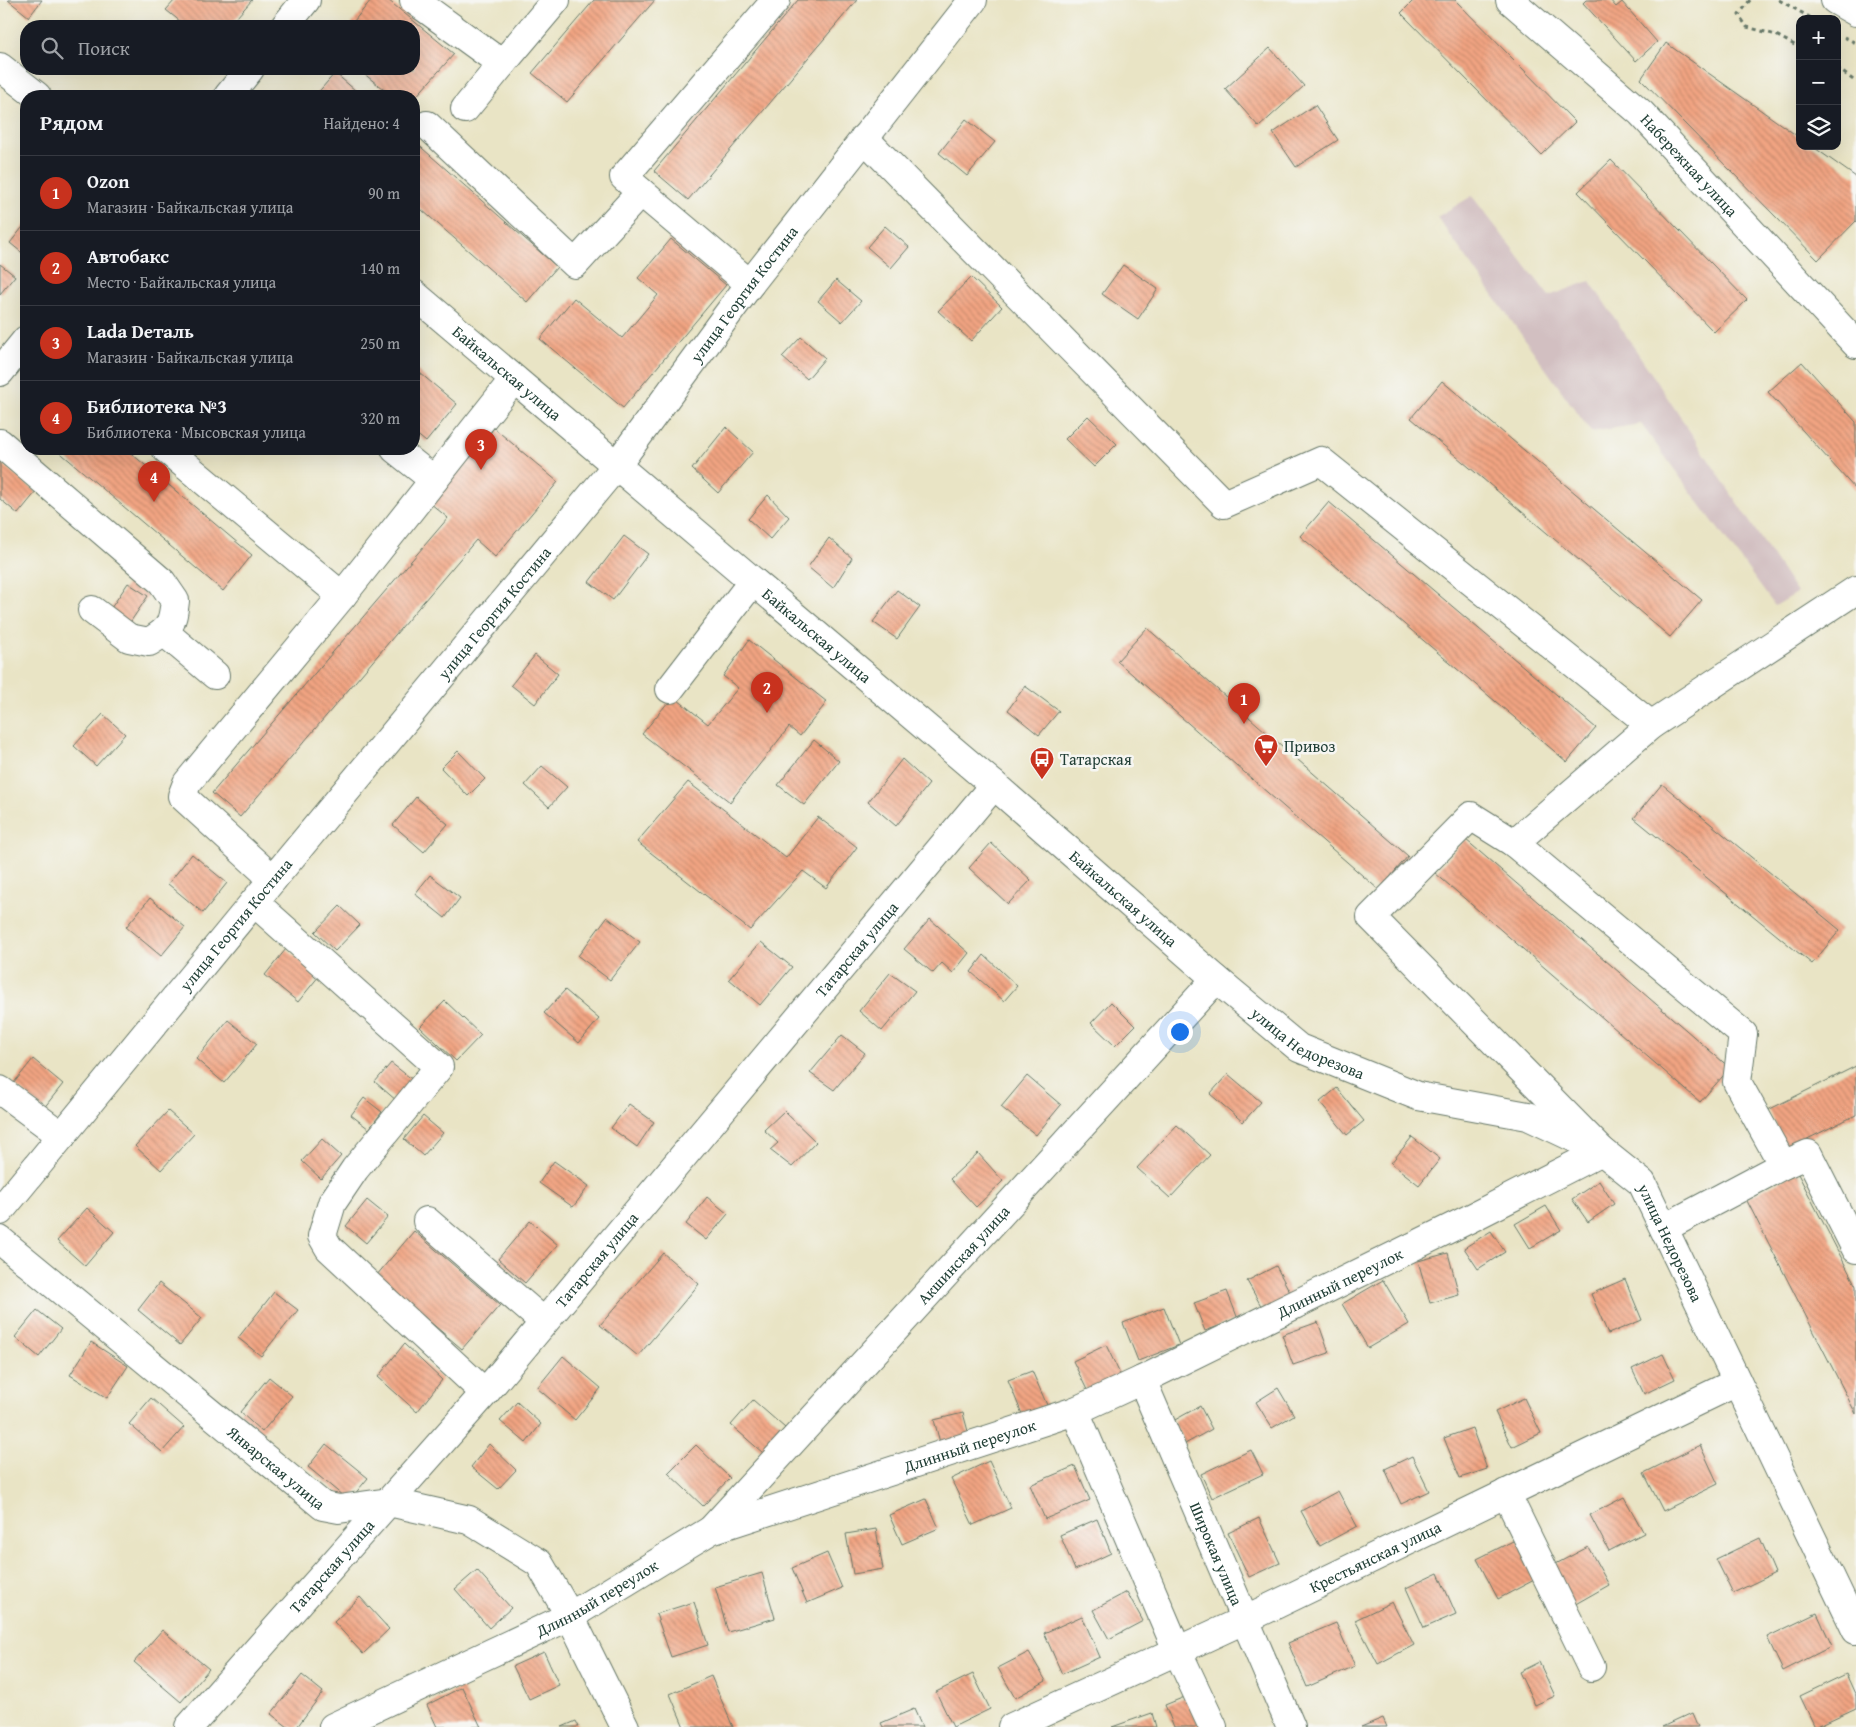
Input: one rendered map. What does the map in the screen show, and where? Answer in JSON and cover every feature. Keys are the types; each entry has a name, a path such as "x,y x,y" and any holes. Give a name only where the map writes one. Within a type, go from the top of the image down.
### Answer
{"street":[{"path":"290,20 306,0"},
{"path":"414,0 445,8 502,64"},
{"path":"465,109 556,0"},
{"path":"750,284 624,177 776,0"},
{"name":"улица Георгия Костина","path":"0,1211 616,466 750,284 972,0"},
{"name":"Набережная улица","path":"1510,0 1641,113 1856,344"},
{"path":"1835,0 1856,12"},
{"path":"0,66 30,90"},
{"path":"233,90 245,75"},
{"path":"426,125 575,264 641,192"},
{"path":"864,138 1224,504 1321,461 1651,725"},
{"name":"Байкальская улица","path":"420,299 994,785 1216,979"},
{"path":"0,372 20,347"},
{"path":"273,879 182,796 187,783 342,596 514,379"},
{"path":"0,443 162,582 175,601 173,620 164,632 149,642 129,638 92,610"},
{"path":"173,455 342,596"},
{"path":"403,455 434,480"},
{"path":"670,689 753,581"},
{"path":"1514,843 1651,725 1856,590"},
{"path":"164,632 216,675"},
{"name":"Татарская улица","path":"189,1727 485,1393 994,785"},
{"path":"1602,1151 1371,917 1471,816 1514,843 1743,1034 1737,1082 1783,1165"},
{"path":"254,902 439,1067 355,1169 332,1203 322,1236 329,1248 485,1393"},
{"name":"улица Недорезова","path":"1216,979 1299,1048 1418,1096 1528,1116 1602,1151 1642,1182 1856,1630"},
{"name":"Акшинская улица","path":"711,1530 1216,979"},
{"path":"0,1090 62,1136"},
{"name":"Длинный переулок","path":"333,1727 570,1616 711,1530 1075,1411 1471,1218 1602,1151"},
{"path":"1664,1228 1783,1165 1808,1154 1856,1249"},
{"path":"427,1221 544,1322"},
{"name":"Январская улица","path":"0,1240 324,1506 339,1510 389,1502 469,1520 539,1563 570,1616 625,1727"},
{"name":"Широкая улица","path":"1142,1380 1291,1727"},
{"name":"Крестьянская улица","path":"1023,1725 1737,1382"},
{"path":"1075,1411 1177,1650 1213,1727"},
{"path":"1506,1493 1591,1667"}],"path":[{"path":"1750,0 1739,15 1747,27 1776,35 1796,46"},
{"path":"1779,0 1805,15"},
{"path":"1841,71 1856,82"}],"shaded area":[{"path":"1472,196 1549,296 1590,281 1797,593 1775,606 1641,424 1591,432 1437,217"}],"building":[{"path":"8,0 42,0 29,17"},
{"path":"175,0 252,0 234,20 178,20 166,10"},
{"path":"371,0 388,0 412,20 355,20"},
{"path":"594,0 655,0 567,102 532,73"},
{"path":"798,0 857,0 688,200 654,171"},
{"path":"1414,0 1455,0 1575,122 1541,155 1401,13"},
{"path":"1586,0 1610,0 1616,7 1622,2 1657,42 1636,61 1583,3"},
{"path":"420,26 454,54 420,92 420,90 384,90 366,75 420,75"},
{"path":"1666,43 1796,135 1796,150 1818,150 1856,177 1856,221 1818,260 1641,79"},
{"path":"1270,48 1304,86 1259,127 1225,89"},
{"path":"333,75 337,75 355,90 320,90"},
{"path":"1315,105 1338,140 1296,167 1273,133"},
{"path":"966,119 995,142 967,176 939,153"},
{"path":"420,146 557,267 527,302 420,208"},
{"path":"1611,160 1747,300 1714,332 1578,192"},
{"path":"885,226 909,247 891,268 867,247"},
{"path":"20,230 20,251 10,243"},
{"path":"671,239 726,285 623,408 540,339 574,298 622,338 658,295 638,278"},
{"path":"0,264 15,276 0,294"},
{"path":"1123,265 1158,289 1138,319 1102,294"},
{"path":"971,277 1002,307 971,341 938,311"},
{"path":"836,280 861,301 842,322 818,301"},
{"path":"801,337 825,358 807,379 782,357"},
{"path":"1802,362 1856,422 1856,490 1768,392"},
{"path":"420,373 457,404 426,442 420,437"},
{"path":"1442,381 1702,600 1670,637 1411,418"},
{"path":"1088,416 1117,444 1094,467 1065,439"},
{"path":"726,427 753,452 718,493 692,469"},
{"path":"494,428 558,482 495,557 476,540 240,817 212,793 448,518 430,503"},
{"path":"63,455 133,455 252,555 223,591"},
{"path":"0,462 36,492 18,514 0,499"},
{"path":"768,495 789,517 770,539 748,519"},
{"path":"1329,502 1596,728 1567,762 1300,536"},
{"path":"624,536 648,554 613,600 589,582"},
{"path":"829,538 852,558 833,588 808,567"},
{"path":"128,583 148,596 129,624 109,611"},
{"path":"897,590 920,607 897,639 873,622"},
{"path":"1147,628 1408,856 1379,890 1117,661"},
{"path":"749,640 827,702 800,736 789,727 730,802 642,734 673,696 708,724 738,688 723,676"},
{"path":"535,655 558,674 535,704 511,685"},
{"path":"1025,686 1059,711 1039,735 1008,710"},
{"path":"103,714 125,734 96,766 74,746"},
{"path":"814,740 839,761 804,805 778,785"},
{"path":"458,751 485,779 468,796 441,768"},
{"path":"902,759 929,784 896,826 868,802"},
{"path":"542,766 567,787 549,807 525,785"},
{"path":"688,782 786,858 818,817 857,847 826,888 803,871 750,930 637,842"},
{"path":"1662,784 1840,930 1812,964 1634,818"},
{"path":"416,797 448,824 424,852 393,825"},
{"path":"1465,839 1730,1068 1700,1102 1435,873"},
{"path":"991,843 1031,880 1008,904 969,868"},
{"path":"192,854 227,883 203,913 168,884"},
{"path":"430,875 460,898 445,918 415,894"},
{"path":"150,898 185,927 161,956 126,927"},
{"path":"340,906 360,925 335,951 315,932"},
{"path":"607,917 640,942 610,980 578,956"},
{"path":"930,919 969,953 953,973 942,963 933,973 904,949"},
{"path":"761,942 792,967 760,1005 729,979"},
{"path":"286,949 319,976 298,1002 265,975"},
{"path":"984,955 1017,986 1004,1001 971,972"},
{"path":"890,973 915,991 882,1031 859,1011"},
{"path":"565,990 599,1019 579,1043 544,1013"},
{"path":"445,1001 481,1035 456,1061 420,1027"},
{"path":"1111,1002 1135,1026 1115,1046 1091,1023"},
{"path":"228,1020 257,1044 224,1083 196,1059"},
{"path":"842,1035 865,1053 834,1090 810,1073"},
{"path":"33,1059 63,1084 43,1109 13,1084"},
{"path":"391,1063 413,1080 397,1101 375,1082"},
{"path":"1856,1066 1856,1115 1787,1149 1768,1110"},
{"path":"1228,1074 1261,1102 1243,1122 1210,1094"},
{"path":"1027,1076 1061,1105 1036,1135 1001,1107"},
{"path":"1337,1088 1364,1121 1347,1135 1320,1102"},
{"path":"364,1098 382,1112 369,1129 351,1115"},
{"path":"629,1104 654,1122 637,1147 611,1128"},
{"path":"168,1111 194,1134 161,1170 135,1146"},
{"path":"784,1111 816,1142 792,1167 770,1150 778,1143 764,1130"},
{"path":"423,1116 443,1133 423,1156 404,1139"},
{"path":"1177,1125 1210,1155 1170,1198 1137,1168"},
{"path":"1412,1137 1440,1159 1419,1185 1391,1163"},
{"path":"322,1139 341,1156 321,1179 302,1161"},
{"path":"978,1153 1003,1181 976,1207 950,1179"},
{"path":"554,1161 589,1186 573,1207 539,1183"},
{"path":"1797,1172 1856,1286 1856,1414 1746,1199"},
{"path":"1599,1181 1614,1204 1588,1222 1572,1199"},
{"path":"707,1197 728,1214 706,1240 686,1224"},
{"path":"367,1200 388,1217 366,1243 346,1226"},
{"path":"1546,1206 1561,1230 1530,1248 1515,1224"},
{"path":"87,1208 114,1232 85,1266 57,1241"},
{"path":"530,1221 558,1245 525,1283 498,1259"},
{"path":"414,1231 500,1305 462,1349 376,1276"},
{"path":"1491,1231 1505,1252 1478,1269 1464,1248"},
{"path":"663,1253 699,1284 638,1356 600,1325"},
{"path":"1448,1253 1459,1295 1430,1303 1418,1261"},
{"path":"1276,1266 1292,1296 1264,1311 1247,1281"},
{"path":"1625,1279 1642,1320 1608,1334 1591,1294"},
{"path":"1383,1280 1409,1324 1368,1348 1342,1304"},
{"path":"159,1283 202,1318 180,1345 138,1310"},
{"path":"1227,1291 1238,1319 1205,1331 1194,1303"},
{"path":"274,1292 298,1310 261,1356 238,1338"},
{"path":"1164,1307 1179,1345 1138,1361 1123,1323"},
{"path":"37,1310 61,1329 39,1357 15,1337"},
{"path":"1318,1322 1329,1353 1293,1365 1282,1335"},
{"path":"91,1342 128,1366 107,1398 70,1375"},
{"path":"404,1344 442,1380 417,1412 378,1377"},
{"path":"1106,1345 1121,1376 1088,1392 1073,1361"},
{"path":"1663,1354 1675,1379 1644,1394 1632,1369"},
{"path":"563,1356 601,1388 575,1420 537,1388"},
{"path":"1032,1371 1047,1405 1022,1414 1008,1380"},
{"path":"269,1377 292,1396 262,1432 240,1412"},
{"path":"1278,1388 1294,1415 1272,1428 1256,1402"},
{"path":"151,1398 184,1427 162,1452 129,1424"},
{"path":"1524,1398 1541,1433 1512,1447 1495,1412"},
{"path":"753,1400 785,1428 763,1453 731,1425"},
{"path":"517,1402 541,1424 526,1443 500,1421"},
{"path":"1200,1406 1212,1429 1185,1444 1173,1421"},
{"path":"963,1413 971,1442 942,1450 934,1420"},
{"path":"1472,1428 1487,1469 1460,1478 1444,1438"},
{"path":"326,1444 368,1478 349,1501 308,1467"},
{"path":"489,1444 516,1470 498,1489 471,1467"},
{"path":"696,1445 730,1478 703,1506 668,1473"},
{"path":"1700,1445 1718,1484 1663,1511 1644,1473"},
{"path":"1251,1450 1263,1474 1212,1498 1201,1474"},
{"path":"1412,1456 1429,1491 1401,1504 1385,1469"},
{"path":"989,1461 1011,1508 973,1525 951,1479"},
{"path":"1075,1466 1090,1500 1045,1519 1030,1485"},
{"path":"1338,1491 1357,1526 1320,1546 1301,1511"},
{"path":"1624,1497 1644,1533 1609,1551 1590,1515"},
{"path":"926,1499 939,1528 902,1544 889,1515"},
{"path":"1259,1518 1280,1563 1249,1577 1228,1533"},
{"path":"1097,1519 1111,1553 1075,1570 1060,1535"},
{"path":"876,1529 883,1569 853,1574 846,1534"},
{"path":"1760,1538 1775,1573 1733,1593 1716,1559"},
{"path":"1517,1539 1538,1578 1498,1599 1477,1559"},
{"path":"1588,1547 1609,1585 1572,1606 1550,1567"},
{"path":"827,1553 842,1588 807,1603 792,1568"},
{"path":"477,1570 511,1608 489,1628 455,1589"},
{"path":"762,1573 775,1618 728,1632 715,1587"},
{"path":"1438,1573 1456,1614 1424,1628 1406,1588"},
{"path":"1127,1592 1143,1621 1109,1639 1093,1610"},
{"path":"360,1597 389,1629 363,1654 334,1622"},
{"path":"694,1602 708,1645 671,1657 656,1614"},
{"path":"1392,1602 1414,1645 1378,1664 1355,1620"},
{"path":"1817,1613 1832,1646 1783,1671 1767,1637"},
{"path":"1082,1616 1100,1657 1062,1674 1044,1633"},
{"path":"1336,1623 1355,1666 1307,1687 1288,1643"},
{"path":"162,1630 209,1669 181,1702 134,1662"},
{"path":"544,1652 559,1685 529,1699 513,1666"},
{"path":"1029,1652 1046,1681 1015,1698 998,1668"},
{"path":"1539,1662 1555,1696 1535,1705 1519,1672"},
{"path":"973,1674 990,1709 953,1727 936,1692"},
{"path":"1846,1674 1856,1696 1856,1708 1815,1727 1800,1696"},
{"path":"302,1675 323,1692 297,1727 288,1727 271,1714"},
{"path":"711,1676 733,1727 684,1727 670,1694"},
{"path":"462,1687 481,1727 437,1727 427,1705"},
{"path":"1187,1696 1200,1727 1174,1727 1165,1705"},
{"path":"914,1709 922,1727 883,1727 881,1723"},
{"path":"1152,1713 1156,1727 1112,1727"},
{"path":"1692,1713 1698,1727 1662,1727"},
{"path":"1383,1718 1387,1727 1361,1727"},
{"path":"576,1721 579,1727 562,1727"}],"place":[{"name":"Lada Dеталь","path":"481,470"},
{"name":"Библиотека №3","path":"154,502"},
{"name":"Автобакс","path":"767,713"},
{"name":"Ozon","path":"1244,724"},
{"name":"Привоз","path":"1266,767"},
{"name":"Татарская","path":"1042,780"}]}
